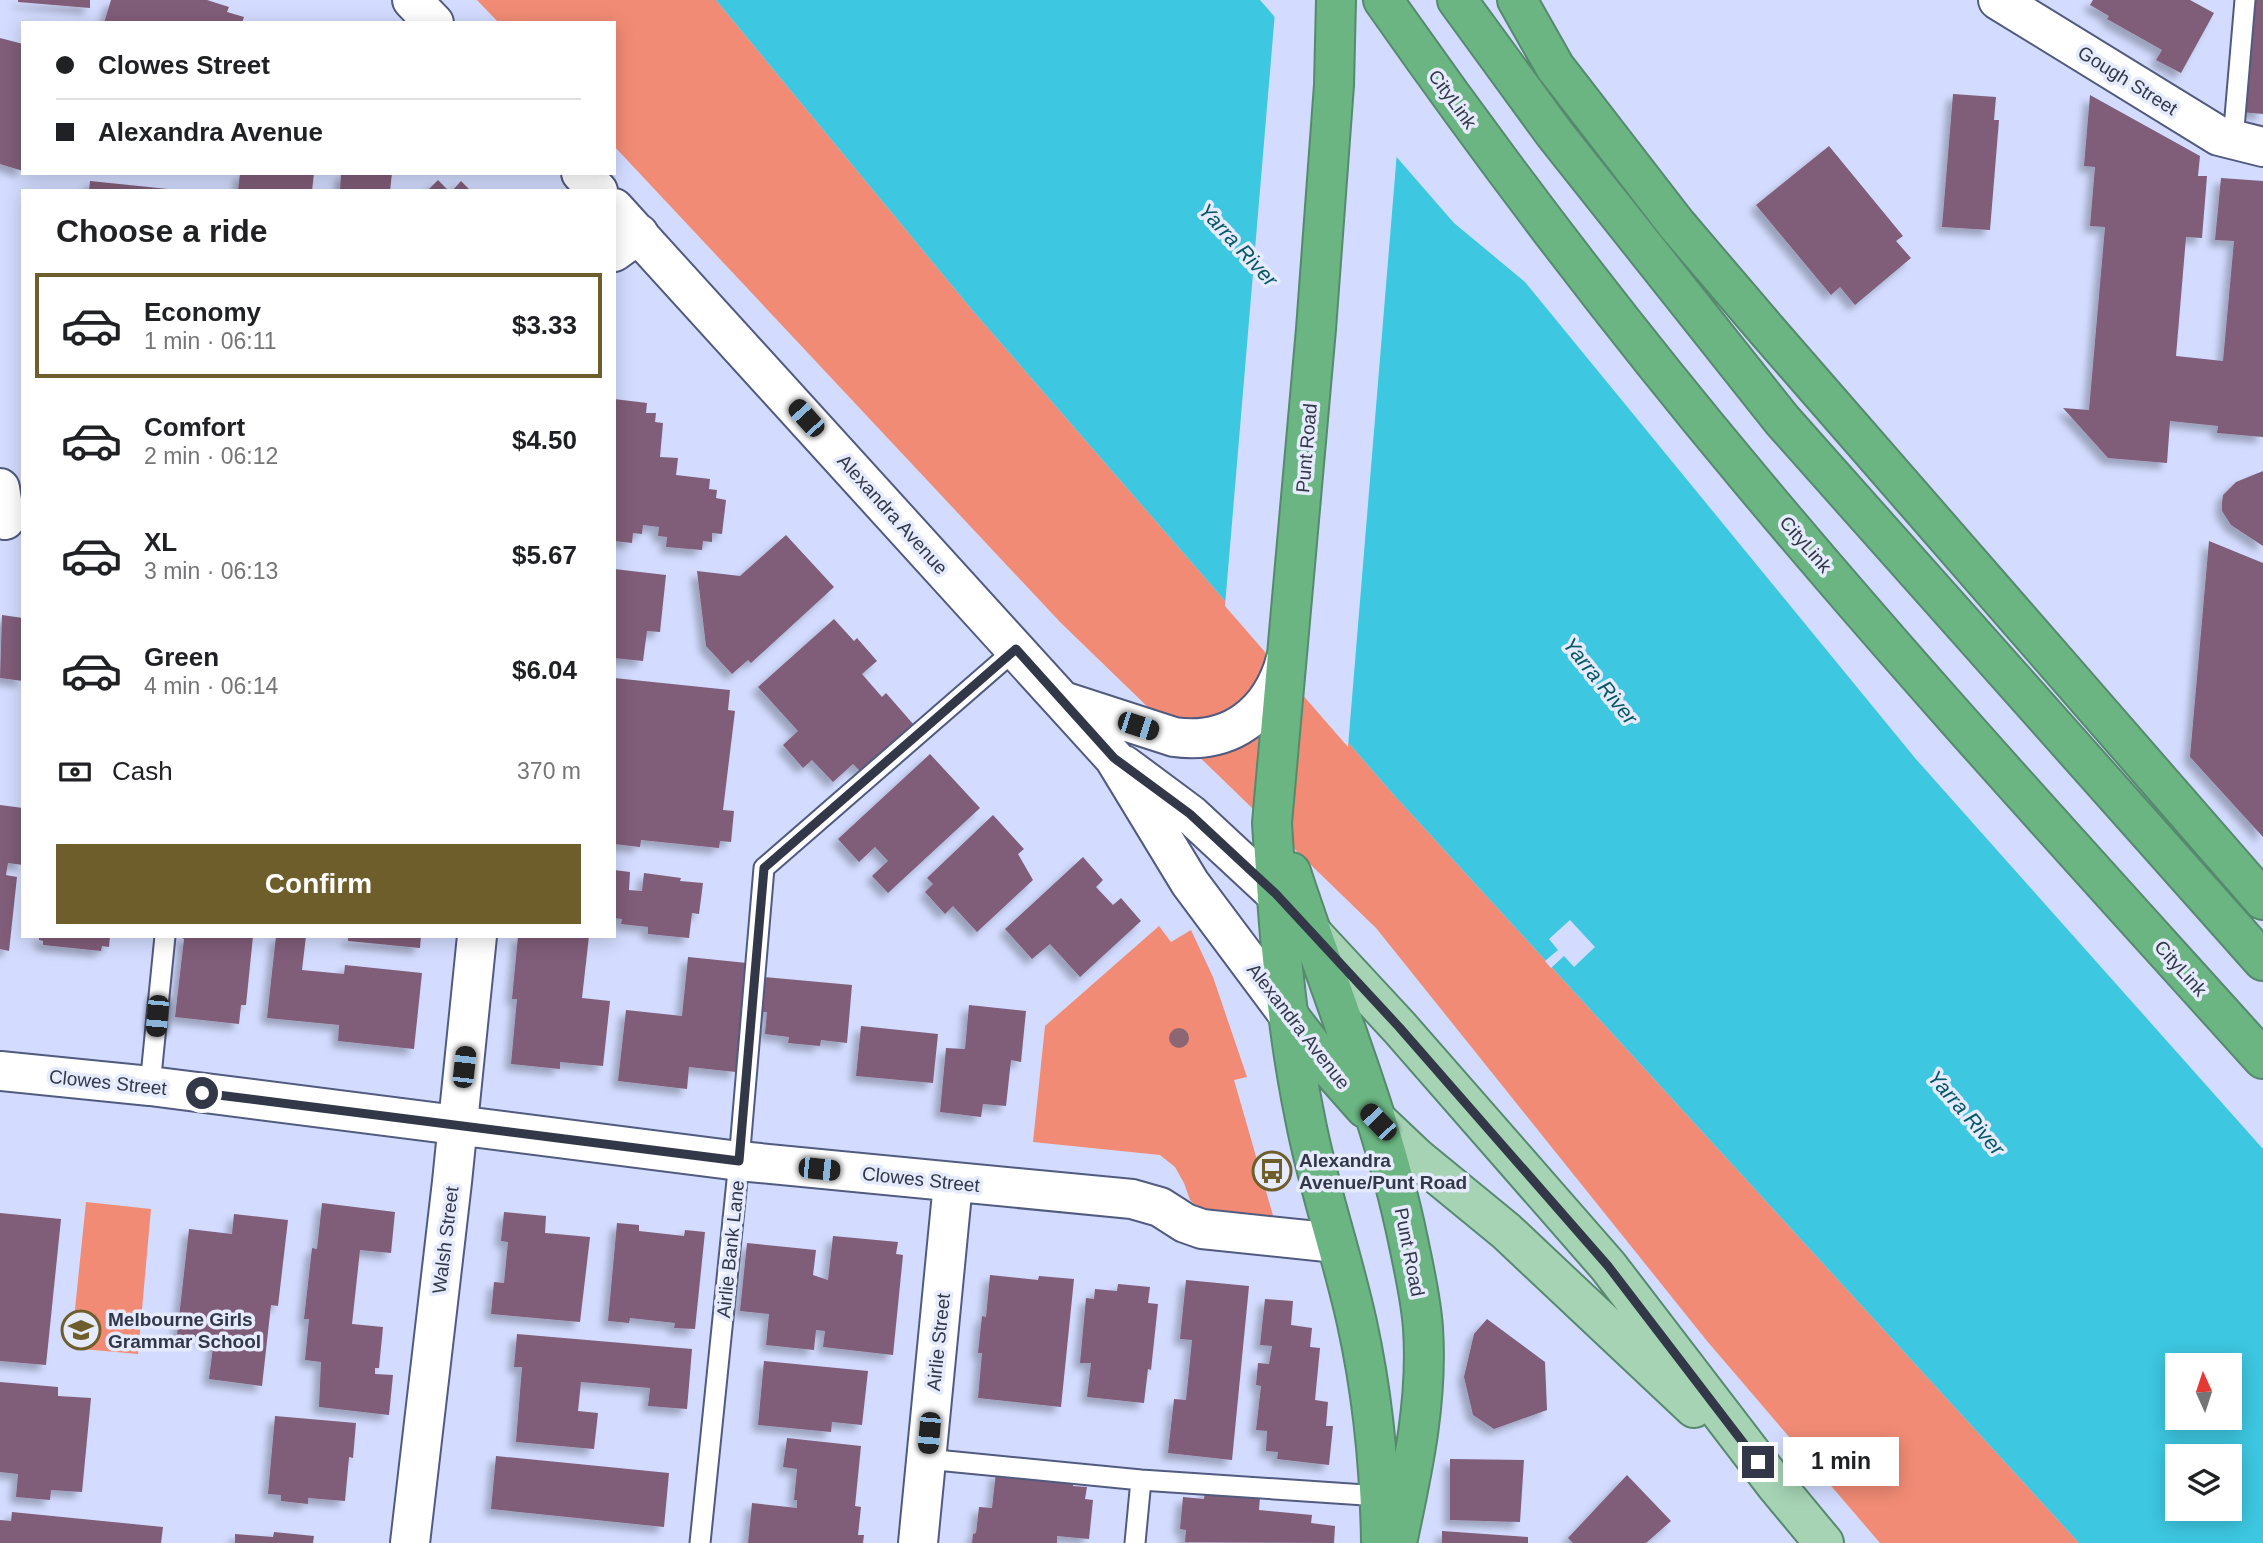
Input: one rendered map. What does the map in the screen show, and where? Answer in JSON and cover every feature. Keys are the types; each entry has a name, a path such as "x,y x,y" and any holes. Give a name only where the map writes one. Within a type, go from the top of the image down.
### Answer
{"highway":[{"name":"CityLink","path":"1383,0 1465,117 1604,300 1749,479 2017,786 2263,1059"},
{"path":"1457,0 1554,133 1782,420 2263,961"},
{"path":"1517,0 1555,67 1677,225 2263,900"},
{"name":"Punt Road","path":"1341,12 1290,638 1270,723 1275,809 1284,851 1309,930 1378,1122 1402,1211 1416,1278 1423,1329 1423,1401 1416,1451 1397,1543"},
{"name":"Punt Road","path":"1275,809 1272,823 1276,894 1290,1017 1305,1119 1357,1323 1375,1421 1381,1543"},
{"name":"Alexandra Avenue","path":"1276,894 1309,930"},
{"name":"Alexandra Avenue","path":"1290,1017 1326,1064 1378,1122"}],"main road":[{"name":"Alexandra Avenue","path":"1309,930 1399,1027 1608,1266 1775,1484 1824,1543"},
{"name":"Alexandra Avenue","path":"1378,1122 1417,1158 1506,1231 1775,1484"}],"street":[{"path":"412,0 432,21"},
{"name":"Gough Street","path":"1998,0 2219,136 2248,144"},
{"name":"Alexandra Avenue","path":"616,216 1114,758 1190,883 1290,1017"},
{"path":"1063,702 1174,737 1192,740 1218,736 1236,728 1270,723"},
{"name":"Alexandra Avenue","path":"1114,758 1190,814 1276,894"},
{"name":"Walsh Street","path":"410,1543 477,938"},
{"name":"Clowes Street","path":"0,1071 150,1086 739,1161 1132,1199 1160,1207 1181,1220 1202,1228 1336,1243"},
{"name":"Airlie Street","path":"918,1543 953,1182"}],"lane":[{"path":"2245,0 2248,144"},
{"name":"Airlie Bank Lane","path":"700,1543 739,1161 764,868 1016,649"},
{"path":"150,1086 165,938"},
{"path":"926,1459 1141,1480 1380,1496"},
{"path":"1135,1543 1141,1480"}],"shaded area":[{"path":"477,0 716,0 973,311 1393,794 2079,1543 1880,1543 1707,1341 1376,928 1060,622 616,148 616,21 497,21"},
{"path":"1159,926 1171,942 1191,930 1213,977 1247,1077 1234,1080 1274,1219 1202,1211 1190,1200 1175,1167 1160,1155 1033,1142 1045,1026"},
{"path":"86,1202 151,1209 138,1354 71,1348"}],"water":[{"name":"Yarra River","path":"716,0 1260,0 1454,223 1525,282 1915,758 2263,1149 2263,1543 2079,1543 1393,794 973,311"}],"pier":[{"path":"1275,12 1397,152 1348,747 1225,606"},
{"path":"1570,920 1595,947 1574,967 1564,956 1551,968 1545,961 1558,950 1549,939"}],"building":[{"path":"90,0 90,8 18,2"},
{"path":"111,0 207,0 229,7 227,12 244,17 243,21 105,21"},
{"path":"2093,0 2190,0 2214,13 2181,73 2156,60 2162,50 2107,19 2109,16 2090,5"},
{"path":"2251,0 2263,0 2263,114 2241,112"},
{"path":"0,38 21,43 21,170 0,164"},
{"path":"1953,94 1996,97 1994,120 1999,120 1990,230 1942,227"},
{"path":"2090,95 2200,156 2198,176 2207,176 2202,238 2186,237 2176,356 2223,361 2234,241 2215,240 2221,178 2263,181 2263,437 2217,433 2218,426 2170,421 2167,463 2108,458 2063,408 2089,410 2105,227 2090,226 2095,167 2084,166"},
{"path":"1829,146 1903,236 1896,241 1911,258 1855,305 1840,287 1831,295 1756,205"},
{"path":"240,175 314,175 312,189 238,189"},
{"path":"341,175 392,175 390,189 340,189"},
{"path":"438,180 447,189 429,189"},
{"path":"90,181 168,189 89,189"},
{"path":"461,181 469,189 454,189"},
{"path":"616,399 647,403 646,413 656,413 655,422 663,423 660,457 678,458 676,475 710,479 709,489 717,490 716,498 726,500 722,534 712,533 712,542 703,541 702,550 666,547 667,537 658,536 659,527 643,525 642,534 633,533 632,543 616,541"},
{"path":"2263,471 2263,546 2231,525 2222,511 2222,503 2223,495 2236,482"},
{"path":"786,535 834,587 751,663 748,660 732,674 706,646 697,571 740,576"},
{"path":"2209,541 2263,563 2263,837 2190,757"},
{"path":"616,569 666,575 660,632 647,631 643,661 616,658"},
{"path":"2,615 21,618 21,681 0,678"},
{"path":"834,619 854,641 857,638 877,661 862,674 882,697 886,693 914,725 861,772 853,764 833,782 812,760 803,768 783,745 798,731 758,687"},
{"path":"616,678 730,690 728,710 735,711 723,810 734,811 731,842 720,841 719,848 641,840 640,847 616,844"},
{"path":"930,754 980,808 888,893 872,876 888,861 875,847 859,862 838,839"},
{"path":"0,805 21,808 21,865 8,863 6,875 17,877 9,951 0,949"},
{"path":"993,815 1024,849 1018,854 1033,880 977,932 953,906 945,914 925,892 933,884 927,878"},
{"path":"1083,857 1103,880 1096,887 1113,905 1121,898 1141,921 1080,977 1050,944 1032,959 1005,929"},
{"path":"616,870 630,872 629,890 642,891 644,873 703,883 699,914 692,913 689,938 648,934 648,927 621,924 622,919 616,918"},
{"path":"110,938 109,947 102,946 101,951 43,945 43,941 39,940"},
{"path":"182,938 253,938 246,1005 241,1005 239,1024 175,1017"},
{"path":"276,938 306,938 302,970 344,974 345,965 422,973 414,1049 338,1041 339,1025 267,1018"},
{"path":"348,938 421,938 420,948 348,941"},
{"path":"518,938 589,938 582,998 610,1001 603,1066 560,1062 560,1069 511,1064 517,999 512,999"},
{"path":"688,957 747,963 736,1072 689,1067 687,1089 618,1081 626,1010 682,1016"},
{"path":"764,977 852,985 847,1043 821,1040 820,1046 788,1043 789,1037 765,1034 767,1012 761,1012"},
{"path":"969,1005 1026,1011 1021,1062 1011,1060 1006,1106 983,1104 981,1117 940,1112 946,1048 965,1049"},
{"path":"861,1026 938,1034 933,1083 856,1076"},
{"path":"322,1203 395,1212 391,1253 360,1250 352,1324 383,1327 379,1368 375,1368 375,1374 393,1375 389,1415 319,1407 321,1362 305,1360 309,1319 304,1319 312,1248 317,1249"},
{"path":"504,1212 546,1216 545,1233 590,1237 580,1322 491,1314 494,1282 504,1283 508,1242 501,1241"},
{"path":"0,1213 61,1219 46,1365 0,1361"},
{"path":"234,1214 288,1220 278,1306 271,1305 262,1386 209,1379 214,1339 177,1335 189,1229 232,1234"},
{"path":"617,1223 639,1225 639,1231 684,1236 685,1230 705,1232 695,1329 674,1328 675,1323 630,1318 629,1323 608,1321"},
{"path":"833,1236 898,1242 896,1254 903,1255 893,1355 823,1347 825,1331 816,1330 814,1350 766,1345 769,1314 740,1311 747,1243 816,1250 813,1275 828,1280"},
{"path":"990,1275 1038,1280 1039,1276 1074,1279 1061,1407 978,1398 982,1353 978,1353 982,1316 986,1317"},
{"path":"1186,1280 1249,1286 1232,1460 1168,1453 1174,1399 1186,1400 1192,1340 1180,1339"},
{"path":"1118,1284 1150,1287 1148,1303 1158,1304 1151,1370 1148,1369 1144,1403 1087,1397 1091,1363 1080,1363 1086,1298 1094,1299 1095,1289 1117,1291"},
{"path":"1265,1299 1293,1301 1291,1325 1312,1328 1310,1347 1320,1348 1315,1400 1328,1402 1326,1426 1333,1426 1329,1465 1277,1459 1278,1452 1266,1451 1267,1431 1256,1430 1261,1386 1256,1385 1258,1363 1269,1364 1272,1346 1260,1345"},
{"path":"1487,1319 1545,1362 1547,1410 1494,1429 1473,1415 1464,1377 1474,1334"},
{"path":"517,1334 692,1349 687,1409 648,1406 650,1388 581,1382 578,1411 598,1413 594,1449 516,1442 522,1367 514,1367"},
{"path":"764,1361 868,1371 862,1425 832,1422 831,1432 758,1425"},
{"path":"0,1382 58,1387 58,1396 91,1398 82,1492 51,1490 50,1500 16,1497 18,1474 0,1472"},
{"path":"275,1416 356,1423 353,1458 349,1457 345,1501 308,1498 308,1504 281,1501 281,1495 268,1494"},
{"path":"787,1438 861,1446 855,1506 861,1507 858,1535 864,1535 863,1543 748,1543 752,1503 797,1508 797,1500 794,1500 797,1469 783,1467"},
{"path":"496,1456 669,1473 664,1527 491,1509"},
{"path":"1450,1459 1524,1460 1520,1522 1450,1520"},
{"path":"996,1472 1073,1480 1073,1486 1087,1487 1085,1499 1093,1500 1089,1539 1057,1536 1057,1543 972,1543 979,1507 992,1508"},
{"path":"1627,1475 1671,1521 1646,1543 1573,1543 1568,1538"},
{"path":"1205,1491 1260,1497 1259,1510 1312,1515 1311,1523 1335,1526 1334,1543 1185,1542 1186,1530 1180,1529 1183,1497 1204,1499"},
{"path":"12,1512 163,1527 161,1543 0,1543 0,1520 11,1521"},
{"path":"1442,1531 1528,1537 1528,1543 1442,1543"},
{"path":"274,1532 314,1536 313,1543 235,1543 235,1534 273,1537"}],"place":[{"name":"Alexandra Avenue/Punt Road","path":"1272,1171"},
{"name":"Melbourne Girls Grammar School","path":"81,1330"}],"route":[{"path":"202,1093 739,1161 764,868 1016,649 1114,758 1190,814 1292,909 1608,1266 1758,1462"}]}
